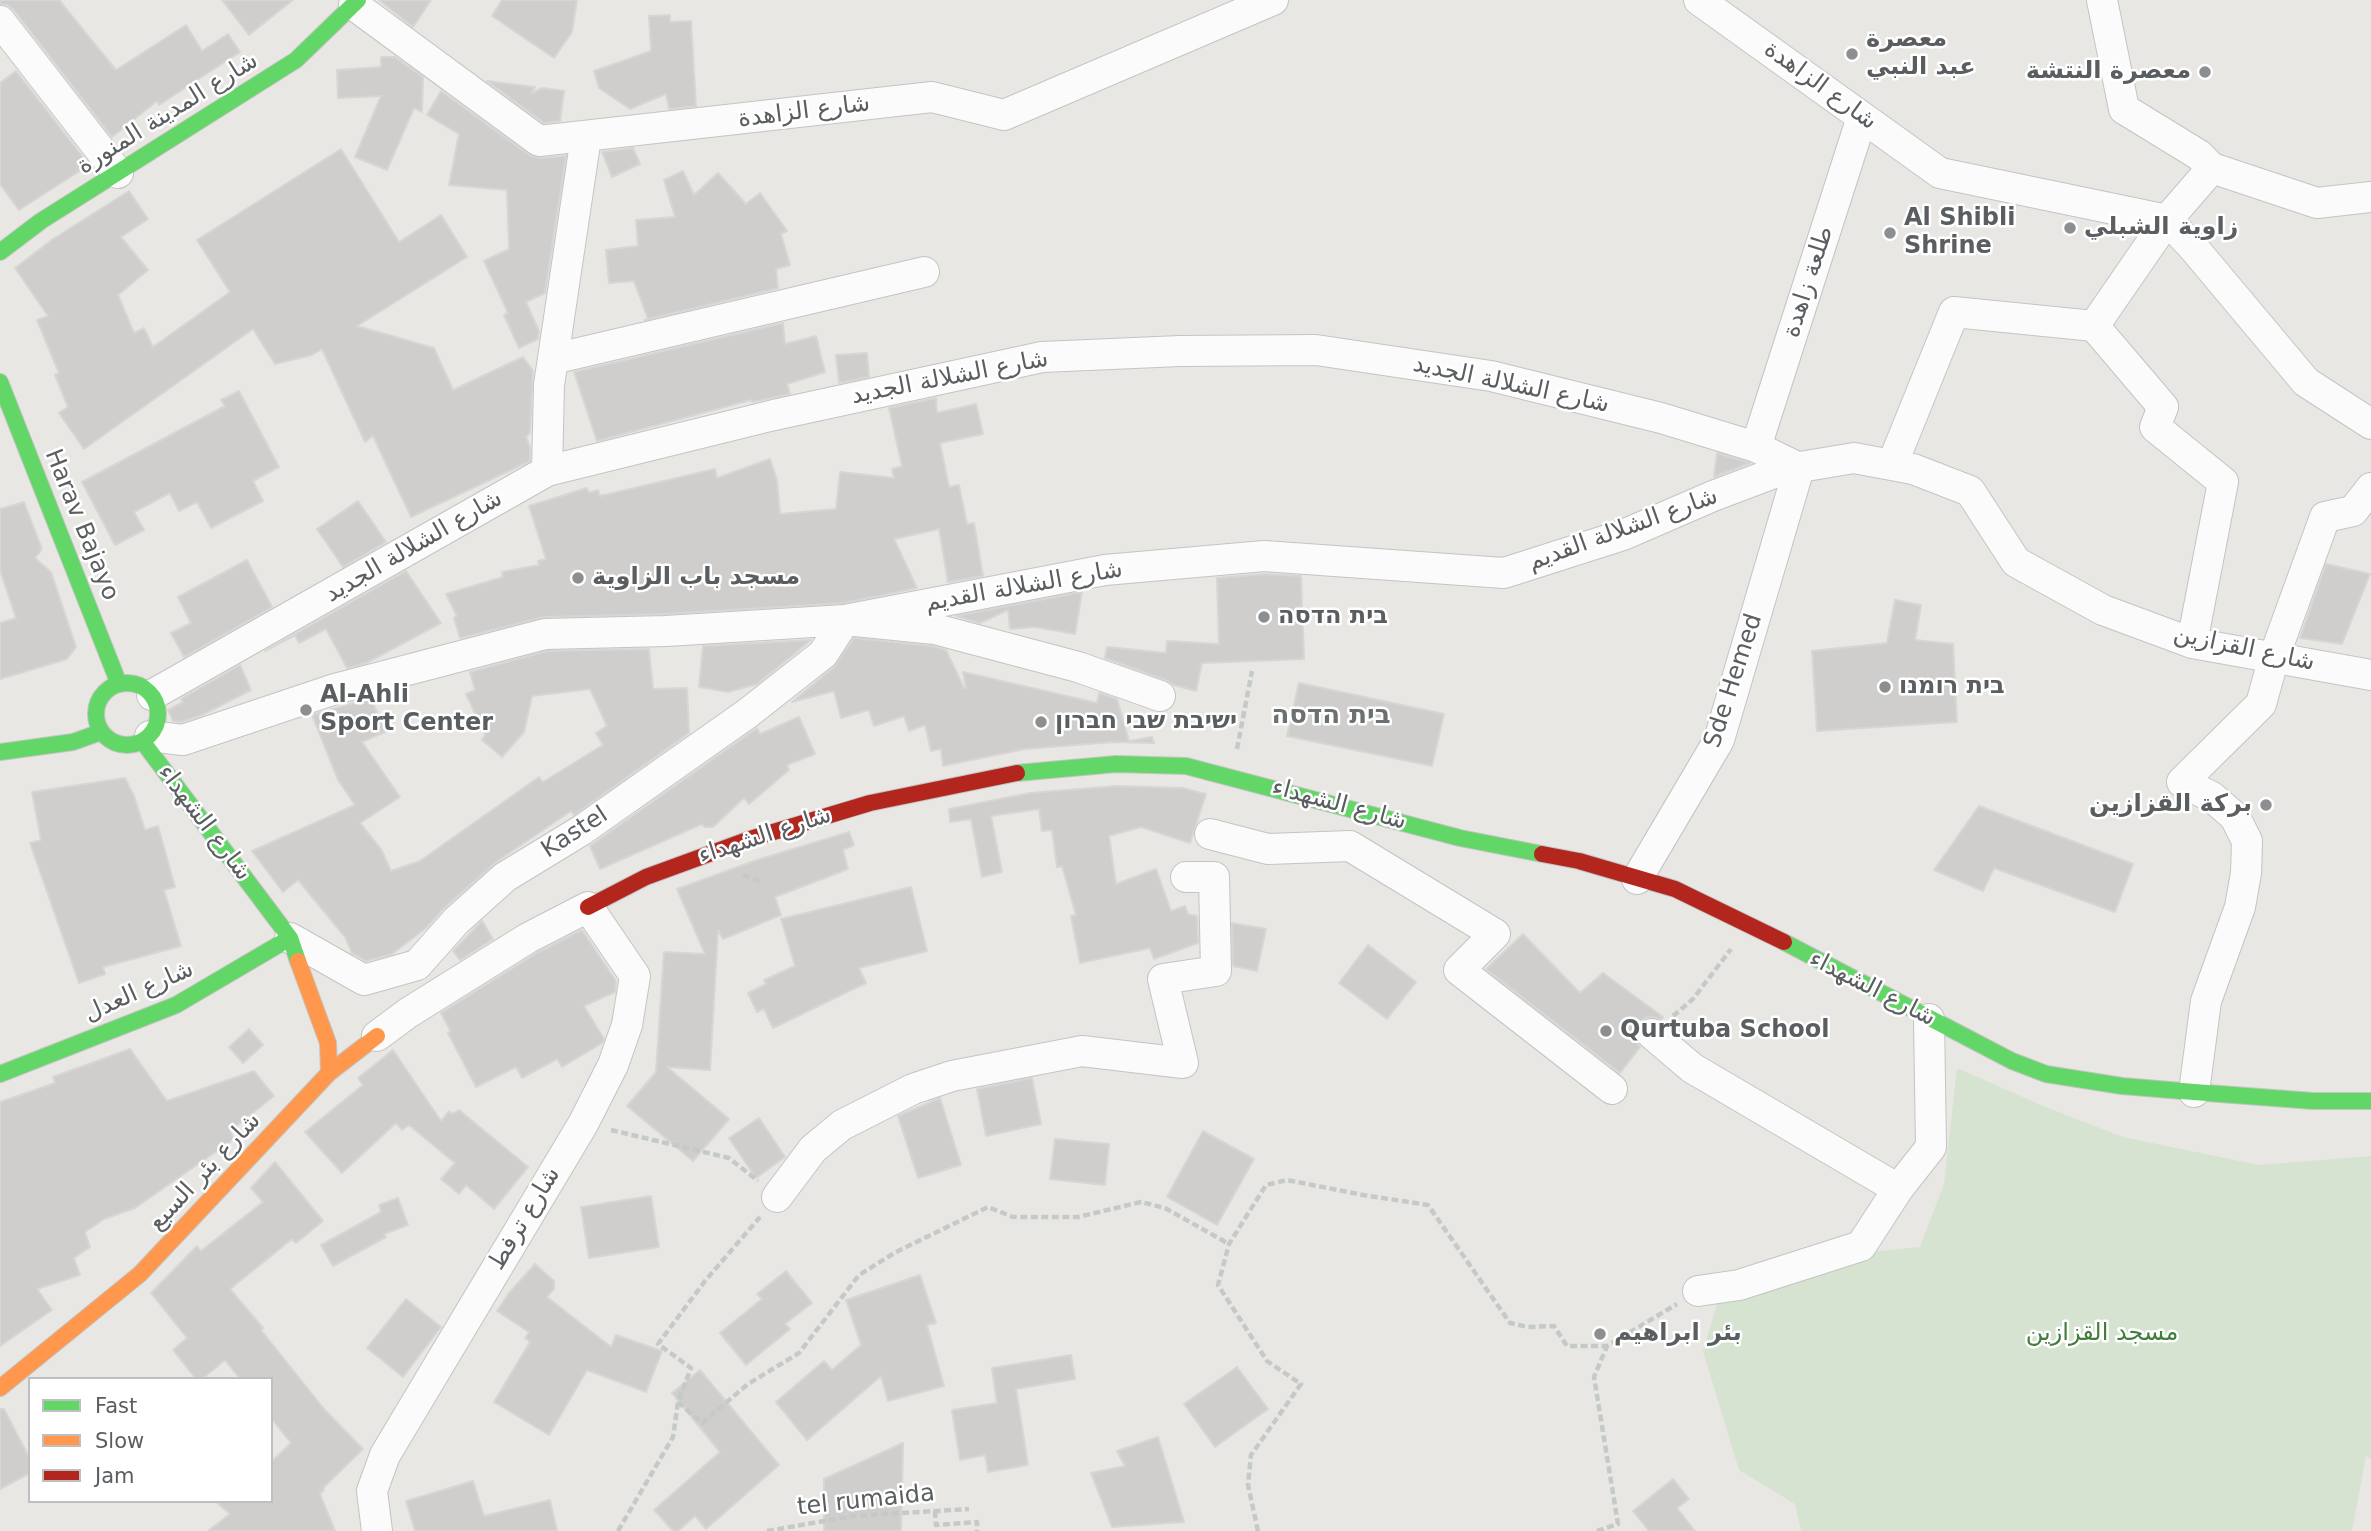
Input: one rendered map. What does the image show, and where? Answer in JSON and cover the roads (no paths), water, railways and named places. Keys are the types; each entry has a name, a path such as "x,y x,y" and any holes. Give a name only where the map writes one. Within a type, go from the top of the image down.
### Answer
{"street":[{"name":"شارع الزاهدة","path":"356,3 539,141 932,97 1004,115 1273,0"},
{"name":"شارع الزاهدة","path":"1699,0 1940,173 2166,220"},
{"path":"2102,0 2124,109 2154,125 2205,161 2317,203 2371,197"},
{"name":"شارع المدينة المنورة","path":"0,252 41,221 296,60 356,3"},
{"path":"0,21 117,173"},
{"name":"طلعة زاهدة","path":"1756,447 1862,117"},
{"path":"547,471 549,385 586,137"},
{"path":"2094,327 2205,161"},
{"path":"2166,220 2192,246 2306,382 2371,424"},
{"path":"553,359 923,272"},
{"path":"1892,465 1954,312 2094,327 2163,407 2155,427 2223,482 2192,643"},
{"name":"شارع الشلالة الجديد","path":"152,695 547,471 774,415 1042,357 1180,351 1316,350 1491,376 1661,418 1756,447 1799,468"},
{"name":"Harav Bajayo","path":"0,382 119,684"},
{"name":"شارع القزازين","path":"1799,468 1854,458 1913,469 1970,491 2016,562 2103,610 2192,643 2371,675"},
{"name":"شارع الشلالة القديم","path":"146,739 183,740 335,689 545,634 666,631 845,620 1105,570 1264,556 1504,573 1623,535 1713,496 1782,470 1799,468"},
{"name":"Sde Hemed","path":"1637,879 1719,740 1799,468"},
{"path":"2194,1093 2206,1001 2240,906 2246,873 2247,841 2235,817 2212,797 2182,782 2261,704 2274,657 2325,517 2353,511 2371,488"},
{"path":"845,620 935,629 1078,667 1160,696"},
{"name":"Kastel","path":"290,938 363,980 416,965 456,921 505,877 582,830 748,713 823,654 845,620"},
{"path":"119,684 137,684 152,695 157,702 158,721 146,739 125,746 108,739 101,732 96,713 102,695 119,684"},
{"path":"0,752 73,742 101,732"},
{"name":"شارع الشهداء","path":"146,739 290,938"},
{"name":"شارع الشهداء","path":"329,1073 408,1013 528,938 646,877 750,839 870,803 1027,771 1116,764 1186,766 1460,838 1579,861 1675,889 1751,925 2012,1061 2046,1074 2122,1086 2194,1093 2313,1101 2371,1101"},
{"path":"1210,834 1268,849 1350,846 1494,934 1459,970 1612,1089"},
{"path":"777,1197 813,1149 842,1125 913,1089 939,1080 1022,1061 1082,1051 1184,1063 1163,979 1216,971 1214,877 1186,877"},
{"name":"شارع ترفط","path":"377,1531 372,1491 385,1455 583,1124 612,1065 627,1025 635,976 588,907"},
{"path":"290,938 328,1043 329,1073"},
{"name":"شارع العدل","path":"0,1074 176,1005 290,938"},
{"path":"1698,1291 1739,1285 1861,1246 1898,1189 1931,1147 1929,1019"},
{"path":"1652,1034 1692,1069 1898,1189"},
{"name":"شارع بئر السبع","path":"0,1388 140,1275 329,1073"}],"place":[{"name":"معصرة عبد النبي","path":"1852,54"},
{"name":"معصرة النتشة","path":"2205,72"},
{"name":"زاوية الشبلي","path":"2070,228"},
{"name":"Al Shibli Shrine","path":"1890,233"},
{"name":"مسجد باب الزاوية","path":"578,578"},
{"name":"בית הדסה","path":"1264,617"},
{"name":"בית רומנו","path":"1885,687"},
{"name":"Al-Ahli Sport Center","path":"306,710"},
{"name":"ישיבת שבי חברון","path":"1041,722"},
{"name":"بركة القزازين","path":"2266,805"},
{"name":"Qurtuba School","path":"1606,1031"},
{"name":"بئر ابراهيم","path":"1600,1334"}],"district":[{"name":"בית הדסה","path":"1331,716"}],"park label":[{"name":"مسجد القزازين","path":"2102,1334"}]}
